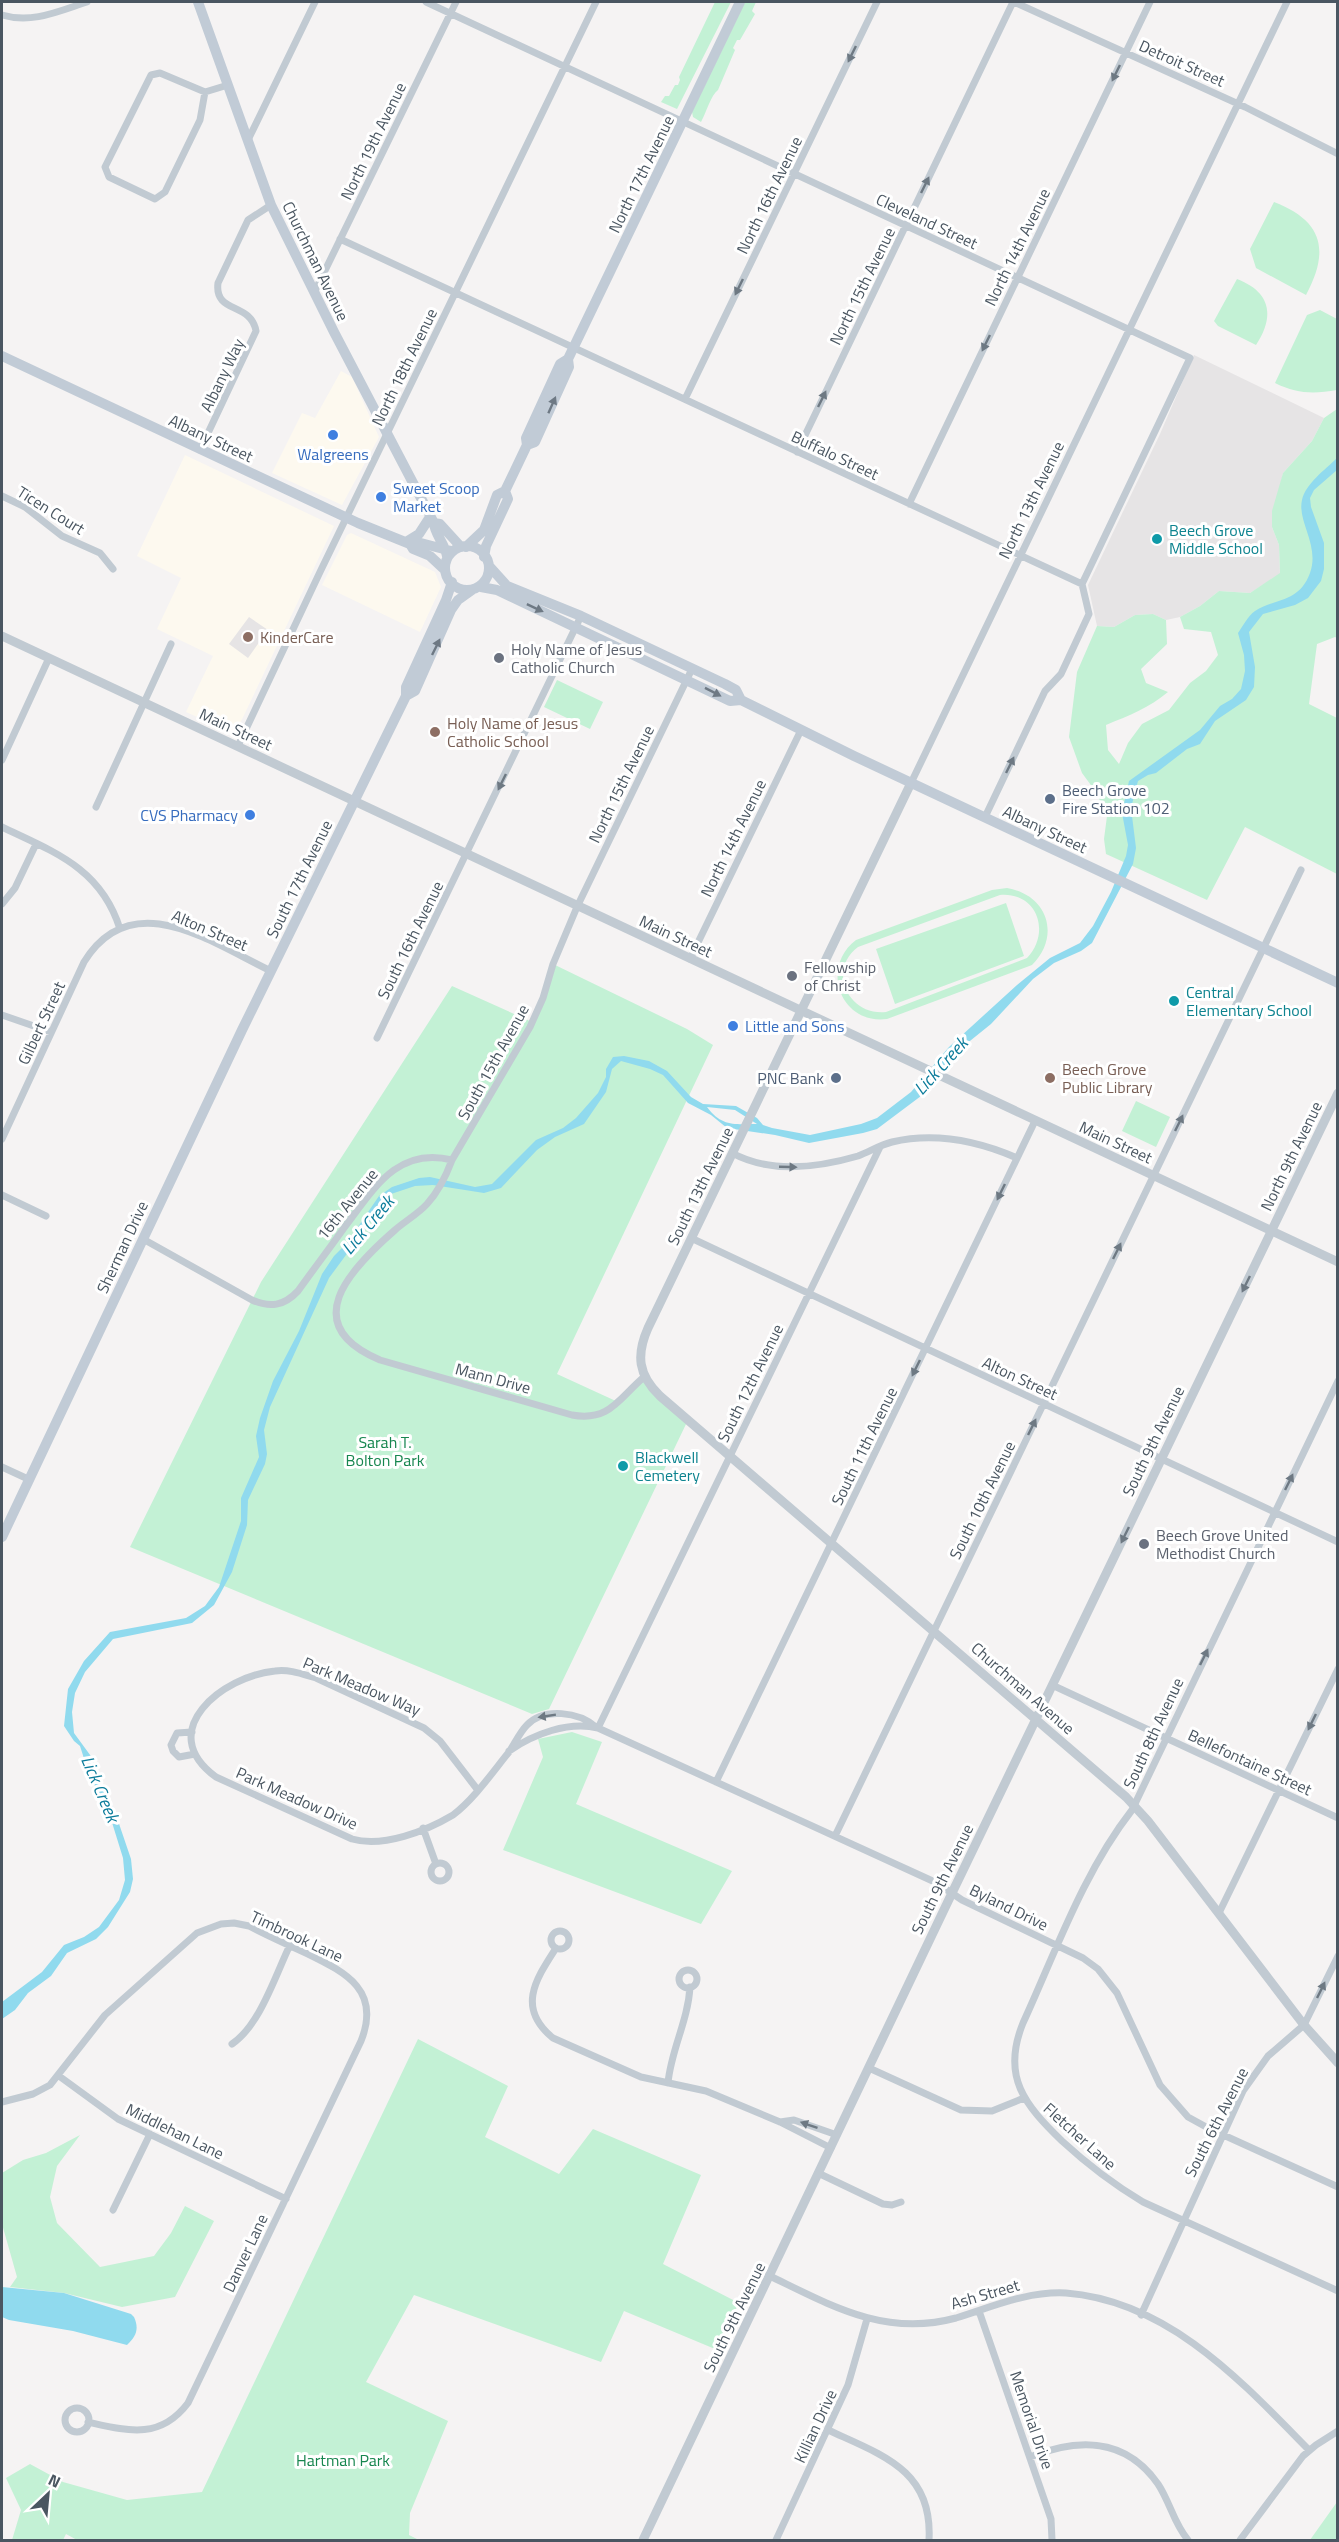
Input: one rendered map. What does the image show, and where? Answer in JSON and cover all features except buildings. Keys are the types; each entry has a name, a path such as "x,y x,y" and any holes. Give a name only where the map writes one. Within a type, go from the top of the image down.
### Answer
{"main road":[{"name":"Churchman Avenue","path":"198,2 271,205 386,434 432,520 434,529 454,550"},
{"name":"North 17th Avenue","path":"454,550 484,530 497,495 505,491 527,445 535,442 569,367 568,359 573,347 740,2"},
{"name":"Albany Street","path":"2,356 346,518 408,543 413,549 430,556 445,570"},
{"name":"North 17th Avenue","path":"484,557 486,546 508,499 505,491"},
{"name":"Churchman Avenue","path":"432,520 440,524 454,550"},
{"path":"408,543 432,520"},
{"name":"Albany Street","path":"408,543 417,542 454,550"},
{"path":"406,696 415,691 454,606 477,588 488,578 490,567 476,550 454,550 445,570 452,582 463,588 477,588"},
{"name":"Albany Street","path":"490,567 509,587 581,616 730,687 736,690 741,700"},
{"path":"353,800 406,696 406,687 452,582"},
{"name":"Albany Street","path":"477,588 497,590 688,676 729,700 741,700 985,818 1338,982"},
{"name":"South 17th Avenue","path":"271,971 353,800"},
{"name":"Sherman Drive","path":"2,1537 271,971"}],"street":[{"path":"2,15 21,19 36,18 87,2"},
{"path":"248,140 315,2"},
{"name":"Cleveland Street","path":"426,2 1190,358 1082,584"},
{"name":"North 19th Avenue","path":"314,292 456,2"},
{"name":"North 18th Avenue","path":"238,746 386,434 596,2"},
{"name":"North 16th Avenue","path":"684,399 877,2"},
{"name":"Detroit Street","path":"1014,2 1238,104 1338,154"},
{"name":"North 15th Avenue","path":"797,452 1014,2"},
{"name":"North 14th Avenue","path":"909,504 1150,2"},
{"name":"North 13th Avenue","path":"801,1011 1287,2"},
{"path":"205,92 200,120 165,192 155,199 109,177 105,167 151,75 160,73 205,92 228,85"},
{"name":"Albany Way","path":"200,450 256,331 249,316 222,300 217,291 218,283 248,220 271,205"},
{"name":"Buffalo Street","path":"340,239 1082,584"},
{"name":"Ticen Court","path":"2,496 25,507 62,536 100,553 113,569"},
{"path":"985,818 1045,691 1061,674 1089,614 1082,584"},
{"path":"467,854 581,616"},
{"name":"Main Street","path":"2,636 1338,1262"},
{"path":"96,807 171,644"},
{"path":"2,760 49,658"},
{"name":"North 15th Avenue","path":"578,907 688,676"},
{"name":"North 14th Avenue","path":"690,959 801,730"},
{"path":"2,827 65,857 94,881 107,900 120,929"},
{"path":"2,904 15,888 36,844"},
{"name":"South 16th Avenue","path":"377,1038 467,854"},
{"name":"South 10th Avenue","path":"835,1836 1301,870"},
{"name":"South 15th Avenue","path":"336,1323 337,1303 356,1270 394,1231 424,1207 446,1178 452,1160 530,1027 543,998 553,964 578,907"},
{"name":"Alton Street","path":"120,929 148,922 171,925 271,971"},
{"name":"Gilbert Street","path":"2,1137 88,956 104,939 120,929"},
{"name":"South 13th Avenue","path":"644,1377 639,1363 643,1341 801,1011"},
{"path":"2,1015 51,1032"},
{"name":"North 9th Avenue","path":"1271,1231 1338,1093"},
{"name":"South 11th Avenue","path":"716,1782 1035,1121"},
{"path":"732,1154 768,1165 806,1167 858,1155 892,1142 915,1138 954,1139 985,1145 1017,1158"},
{"name":"South 12th Avenue","path":"597,1728 880,1147"},
{"name":"16th Avenue","path":"143,1239 252,1300 269,1306 283,1303 298,1291 383,1178 407,1162 424,1157 452,1160"},
{"path":"2,1195 46,1216"},
{"name":"South 9th Avenue","path":"644,2541 952,1893 1271,1231"},
{"name":"Alton Street","path":"691,1238 1338,1542"},
{"name":"Mann Drive","path":"336,1323 349,1343 388,1364 579,1416 596,1415 610,1410 644,1377"},
{"name":"Churchman Avenue","path":"644,1377 656,1393 1134,1805 1304,2025 1338,2063"},
{"name":"South 8th Avenue","path":"1024,2098 1015,2069 1017,2038 1097,1861 1134,1805 1338,1382"},
{"path":"2,1467 28,1479"},
{"path":"1219,1913 1338,1670"},
{"name":"Park Meadow Way","path":"192,1732 197,1713 212,1696 243,1679 262,1673 289,1671 316,1678 424,1728 438,1739 477,1789"},
{"name":"Bellefontaine Street","path":"1052,1685 1338,1818"},
{"name":"Park Meadow Drive","path":"192,1732 182,1731 175,1734 172,1747 179,1756 195,1754 204,1767 216,1777 356,1840 384,1842 453,1815 509,1751 527,1725 537,1718 545,1715 582,1718 597,1728"},
{"name":"Park Meadow Drive","path":"509,1751 536,1736 573,1725 597,1728"},
{"name":"Byland Drive","path":"597,1728 943,1886 962,1900 1090,1962 1109,1980 1117,1993 1157,2079 1167,2095 1188,2116 1223,2135 1338,2187"},
{"path":"192,1732 195,1754"},
{"path":"423,1828 436,1864"},
{"name":"Timbrook Lane","path":"2,2102 33,2094 47,2087 59,2076 105,2015 193,1936 216,1924 234,1923 249,1926 349,1976 362,1995 366,2013"},
{"path":"232,2044 243,2036 253,2022 290,1945"},
{"path":"556,1948 538,1976 532,1995 536,2017 544,2030 553,2038 634,2074 668,2083 696,2087 780,2122 831,2148"},
{"name":"South 6th Avenue","path":"1141,2314 1244,2091 1268,2056 1304,2025 1338,1956"},
{"path":"668,2083 674,2052 688,2010 690,1988"},
{"name":"Danver Lane","path":"88,2422 126,2431 143,2430 166,2423 183,2409 192,2396 362,2041 366,2013"},
{"name":"Fletcher Lane","path":"869,2068 962,2110 992,2111 1024,2098 1035,2115 1093,2169 1143,2202 1338,2291"},
{"name":"Middlehan Lane","path":"59,2076 118,2119 286,2199"},
{"path":"780,2122 794,2120 837,2135"},
{"path":"113,2210 150,2134"},
{"path":"819,2173 882,2204 892,2205 901,2202"},
{"name":"Ash Street","path":"770,2276 836,2309 867,2319 910,2325 933,2323 1031,2295 1065,2293 1096,2298 1141,2314 1184,2337 1222,2364 1310,2450"},
{"name":"Memorial Drive","path":"979,2311 1051,2519 1052,2541"},
{"name":"Killian Drive","path":"776,2541 854,2371 867,2319"},
{"path":"828,2430 890,2459 908,2474 917,2486 927,2507 928,2541"},
{"path":"1240,2541 1297,2464 1310,2450 1338,2431"},
{"path":"1030,2457 1053,2448 1080,2443 1106,2446 1127,2456 1143,2467 1158,2484 1176,2523 1188,2541"}],"shaded area":[{"path":"1194,355 1324,418 1312,441 1283,473 1272,527 1279,545 1280,574 1250,593 1219,591 1200,606 1180,617 1166,620 1153,614 1135,615 1114,627 1097,626 1088,585 1160,434"},
{"path":"341,371 352,377 379,437 342,505 272,473 302,413 315,418"},
{"path":"185,455 334,526 235,734 186,712 213,656 157,629 181,578 137,556"},
{"path":"351,533 435,572 441,587 420,632 322,585 347,535"},
{"name":"KinderCare","path":"249,617 268,630 248,658 229,644"}],"green space":[{"path":"715,2 731,2 677,109 661,102 665,96 669,96 675,85 678,85 679,77"},
{"path":"745,2 756,2 752,11 755,14 733,48 735,50 718,90 701,122 693,117 692,112"},
{"path":"1274,202 1303,218 1312,228 1317,239 1318,264 1306,295 1256,268 1250,249"},
{"path":"1237,279 1257,291 1266,306 1266,324 1256,345 1218,326 1214,321"},
{"path":"1320,310 1337,319 1337,390 1306,392 1275,383 1307,315"},
{"path":"1337,409 1337,638 1317,644 1309,704 1337,718 1337,874 1245,827 1207,900 1106,854 1104,839 1107,816 1096,792 1082,773 1069,737 1077,672 1097,626 1114,627 1135,615 1153,614 1166,620 1167,644 1141,669 1146,683 1168,692 1146,707 1106,725 1108,750 1119,764 1128,743 1142,724 1169,710 1190,683 1206,671 1218,655 1211,632 1184,629 1180,617 1200,606 1219,591 1250,593 1280,573 1279,545 1272,527 1272,511 1283,473 1312,441 1324,418"},
{"path":"557,680 603,702 590,729 544,707"},
{"path":"1007,888 1021,892 1041,908 1048,930 1041,954 1032,965 887,1019 871,1018 857,1013 847,1004 840,992 839,965 845,951 856,940 992,890","holes":["1000,895 1024,900 1037,916 1038,937 1027,958 886,1012 861,1007 846,990 843,979 844,967 858,947"]},
{"path":"1006,903 1024,956 895,1004 876,949"},
{"name":"Sarah T. Bolton Park","path":"553,964 687,1029 713,1045 557,1374 618,1402 644,1377 688,1420 549,1709 532,1714 130,1547 261,1282 452,986 532,1022"},
{"path":"1136,1101 1170,1117 1156,1147 1122,1131"},
{"path":"572,1732 602,1742 576,1804 732,1871 701,1924 503,1850 543,1757 538,1739"},
{"name":"Hartman Park","path":"418,2039 508,2086 485,2137 559,2174 593,2129 701,2175 663,2264 739,2303 715,2349 624,2311 601,2362 414,2295 366,2382 448,2421 410,2513 409,2535 419,2540 77,2540 66,2534 63,2540 12,2540 21,2510 6,2478 30,2464 63,2482 127,2500 202,2492"},
{"path":"80,2135 57,2166 50,2197 57,2223 100,2267 154,2256 171,2233 185,2206 214,2221 175,2297 122,2307 64,2293 10,2287 17,2277 2,2224 2,2173 23,2160 46,2153"},
{"path":"1337,2502 1337,2540 1310,2540"}],"water":[{"name":"Lick Creek","path":"1337,458 1337,470 1314,490 1310,498 1324,543 1324,569 1321,581 1308,598 1295,605 1263,614 1249,632 1255,667 1254,687 1246,700 1215,721 1200,744 1187,749 1156,773 1138,781 1131,808 1136,848 1133,864 1092,943 1081,951 1054,963 1033,979 991,1024 955,1053 933,1087 877,1129 809,1143 727,1128 711,1115 688,1103 663,1075 621,1061 612,1069 606,1092 584,1124 555,1137 537,1150 501,1188 484,1193 433,1185 415,1186 391,1194 329,1278 270,1407 264,1430 267,1454 265,1464 248,1500 247,1525 232,1572 214,1605 192,1623 113,1639 85,1672 75,1693 72,1712 74,1733 93,1759 98,1778 114,1809 131,1859 133,1879 130,1892 108,1927 96,1939 67,1953 51,1976 28,1993 15,2010 2,2019 2,2002 42,1972 64,1945 84,1937 99,1927 119,1900 125,1880 123,1858 110,1816 89,1774 80,1746 64,1726 68,1689 84,1661 110,1632 186,1618 205,1606 219,1587 241,1521 241,1498 259,1457 256,1436 273,1381 299,1331 322,1274 334,1256 347,1243 379,1196 392,1187 419,1178 430,1177 475,1187 492,1184 536,1140 563,1128 576,1118 598,1093 606,1077 606,1069 613,1057 624,1056 649,1061 667,1071 691,1097 703,1104 736,1106 757,1118 763,1125 810,1135 861,1124 877,1118 911,1092 949,1047 1050,958 1080,943 1093,926 1126,856 1128,845 1122,813 1129,781 1200,730 1220,706 1232,699 1241,689 1245,671 1244,655 1238,633 1255,611 1293,595 1305,583 1310,573 1312,553 1301,508 1302,500 1312,482","holes":["707,1107 735,1110 757,1124 735,1124 723,1121"]},
{"path":"2,2287 64,2293 131,2314 136,2321 136,2332 127,2345 73,2331 9,2320 2,2317"}],"place":[{"name":"Walgreens","path":"333,435"},
{"name":"Sweet Scoop Market","path":"381,497"},
{"name":"Beech Grove Middle School","path":"1157,539"},
{"name":"KinderCare","path":"248,637"},
{"name":"Holy Name of Jesus Catholic Church","path":"499,658"},
{"name":"Holy Name of Jesus Catholic School","path":"435,732"},
{"name":"Beech Grove Fire Station 102","path":"1050,799"},
{"name":"CVS Pharmacy","path":"250,815"},
{"name":"Fellowship of Christ","path":"792,976"},
{"name":"Central Elementary School","path":"1174,1001"},
{"name":"Little and Sons","path":"733,1026"},
{"name":"PNC Bank","path":"836,1078"},
{"name":"Beech Grove Public Library","path":"1050,1078"},
{"name":"Blackwell Cemetery","path":"623,1466"},
{"name":"Beech Grove United Methodist Church","path":"1144,1544"}]}
